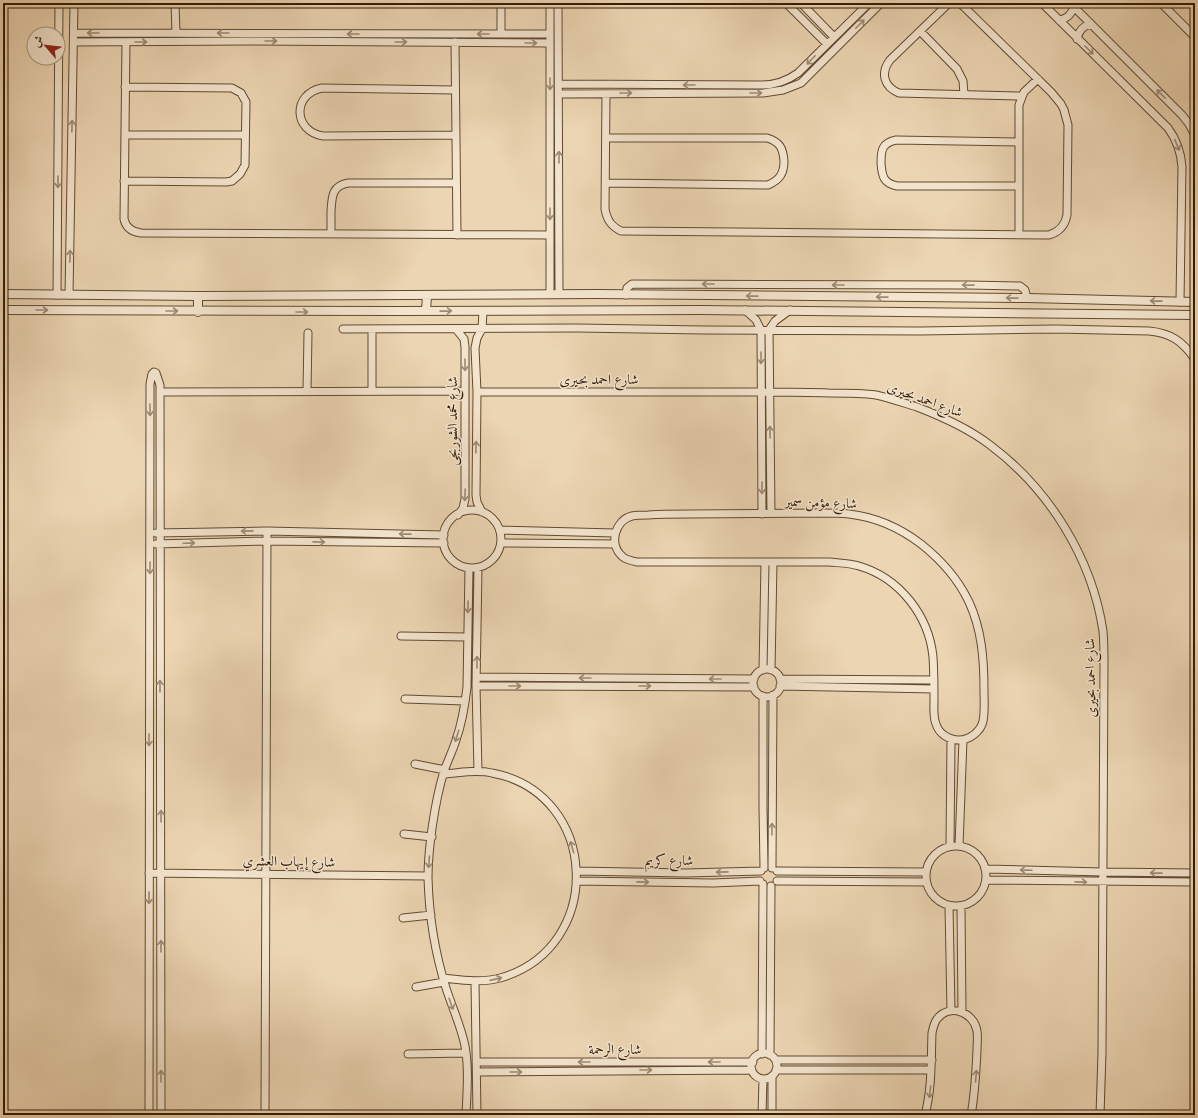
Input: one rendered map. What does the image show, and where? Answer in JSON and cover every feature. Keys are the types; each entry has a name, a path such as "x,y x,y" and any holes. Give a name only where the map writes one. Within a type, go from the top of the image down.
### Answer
{"street":[{"path":"57,294 59,3"},
{"path":"69,295 74,3"},
{"path":"175,3 176,33"},
{"path":"501,3 501,34"},
{"path":"550,3 550,294"},
{"path":"558,3 559,294"},
{"path":"786,3 827,44"},
{"path":"801,3 834,37"},
{"path":"559,84 769,85 781,82 798,73 868,3"},
{"path":"559,94 763,93 783,90 801,82 881,3"},
{"path":"949,3 886,65 884,76 889,87 899,93 1021,96"},
{"path":"606,94 606,216 610,223 621,231 1049,235 1059,230 1063,226 1067,215 1067,118 1056,97 960,3"},
{"path":"1042,3 1168,128 1177,144 1180,152 1182,167 1180,302"},
{"path":"1161,3 1195,37"},
{"path":"1059,20 1067,18 1073,11 1072,5"},
{"path":"1072,5 1182,115 1195,133"},
{"path":"1077,39 1078,34 1083,27 1091,24"},
{"path":"920,31 957,69 963,81 964,95"},
{"path":"74,33 550,34"},
{"path":"251,41 252,33"},
{"path":"371,34 371,42"},
{"path":"74,42 251,41 550,43"},
{"path":"126,42 124,219 127,226 137,233 550,236"},
{"path":"455,42 457,235"},
{"path":"1019,235 1018,109 1021,96 1038,79"},
{"path":"124,181 232,181 240,174 245,165 246,102 244,97 237,90 227,88 125,87"},
{"path":"455,90 315,89 305,97 301,103 300,116 306,128 317,135 323,136 456,135"},
{"path":"125,135 245,136"},
{"path":"606,138 767,138 772,139 781,146 783,151 784,168 779,179 768,185 606,183"},
{"path":"1019,142 896,140 886,144 881,152 882,174 884,179 892,185 1019,186"},
{"path":"331,234 333,194 338,186 348,183 456,183"},
{"path":"626,294 627,288 632,284 968,285 1020,286 1025,290 1027,298"},
{"path":"3,294 198,296 626,294 1027,298 1195,302"},
{"path":"426,311 427,295"},
{"path":"701,295 702,310"},
{"path":"198,296 198,312"},
{"path":"955,298 956,312"},
{"path":"1105,300 1105,313"},
{"path":"3,310 198,312 790,310 1195,315"},
{"name":"شارع محمد الشوربجى","path":"482,310 482,329 476,343 476,495 478,506 482,512"},
{"path":"745,310 756,320 761,330 762,514"},
{"path":"771,514 769,330 775,321 790,310"},
{"path":"343,329 1056,329 1149,331 1159,332 1177,339 1195,359"},
{"path":"372,329 372,391"},
{"name":"شارع محمد الشوربجى","path":"456,329 462,335 465,343 465,500 463,508 458,515"},
{"path":"307,391 308,333"},
{"path":"149,1115 150,384 152,374 154,372 160,380 161,1115"},
{"path":"160,392 465,391"},
{"name":"شارع احمد بحيرى","path":"477,392 770,392 865,394 877,396 903,402 936,414 964,428 990,445 1018,468 1037,489 1068,532 1081,557 1096,601 1103,632 1102,1053 1100,1115"},
{"path":"470,511 482,512 493,519 500,530 501,543 499,549 489,563 478,568 461,566 450,557 446,550 444,535 449,523 458,515 470,511"},
{"name":"شارع مؤمن سمير","path":"615,533 622,522 633,516 762,514 847,514 867,517 903,532 920,543 934,555 951,574 969,602 976,620 983,653 983,721 975,734 963,740"},
{"path":"500,530 615,533 614,544 617,551 622,557 637,562 830,562 859,566 884,578 905,595 916,608 930,638 933,656 934,716 936,724 945,736 951,739 963,740 959,846"},
{"path":"150,533 267,531 444,535"},
{"path":"265,1115 267,531"},
{"path":"150,544 267,541 444,543"},
{"path":"501,543 614,544"},
{"path":"765,562 767,670"},
{"path":"767,670 773,562"},
{"path":"466,1115 466,1053 435,945 428,876 436,806 444,772 457,738 467,686 469,568"},
{"path":"478,568 476,677 478,771"},
{"path":"401,636 468,637"},
{"path":"767,670 775,672 780,683 777,692 768,697 759,694 754,687 754,679 756,674 767,670"},
{"path":"476,677 754,679"},
{"path":"780,683 934,680"},
{"path":"780,683 934,689"},
{"path":"476,686 754,687"},
{"path":"773,695 775,869 778,876 777,881"},
{"path":"762,1054 762,882 759,876 762,870 763,696"},
{"path":"404,699 465,701"},
{"path":"950,846 951,739"},
{"path":"415,764 444,772 492,772 518,781 530,788 547,802 560,818 567,830 574,850 576,871 576,893 570,916 558,938 546,952 532,963 511,975 499,978 475,982 444,980 416,987"},
{"path":"404,834 432,837"},
{"path":"950,846 959,846 968,848 976,853 986,869 986,880 984,888 975,900 961,906 949,906 941,903 929,890 926,882 926,872 934,855 950,846"},
{"path":"762,870 768,867 775,869 926,872"},
{"path":"986,869 1195,873"},
{"name":"شارع كريم","path":"576,871 686,873 762,870"},
{"path":"626,872 626,882"},
{"name":"شارع إيهاب العشري","path":"149,873 428,876"},
{"path":"986,880 1195,882"},
{"name":"شارع كريم","path":"576,881 712,883 762,882"},
{"path":"771,886 777,881 926,882"},
{"path":"762,882 771,886"},
{"path":"771,886 774,1073 772,1115"},
{"path":"949,906 951,1011"},
{"path":"961,906 962,1012"},
{"path":"403,918 431,915"},
{"path":"475,982 477,1115"},
{"path":"925,1115 931,1082 933,1025 937,1018 951,1011 962,1012 972,1019 977,1032 976,1075 971,1115"},
{"path":"408,1054 466,1053"},
{"path":"762,1054 773,1058 932,1060"},
{"path":"762,1054 753,1062 752,1070 756,1076 763,1079 769,1078 774,1073 931,1070"},
{"name":"شارع الرحمة","path":"476,1062 753,1062"},
{"name":"شارع الرحمة","path":"477,1072 752,1070"},
{"path":"762,1115 763,1079"}]}
